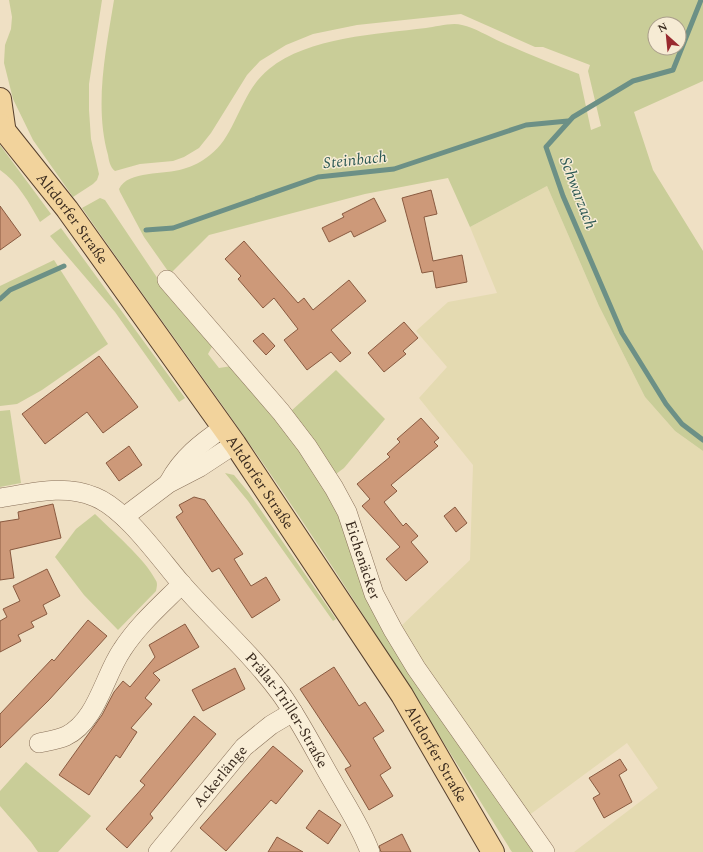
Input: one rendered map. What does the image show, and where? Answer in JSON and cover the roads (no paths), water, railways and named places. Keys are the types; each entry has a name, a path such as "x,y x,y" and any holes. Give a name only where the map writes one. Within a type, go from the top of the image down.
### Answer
{"main road":[{"name":"Altdorfer Straße","path":"0,99 2,126 66,209 229,436 402,695 493,852"}],"street":[{"name":"Eichenäcker","path":"167,280 281,412 307,446 334,488 347,512 374,594 393,630 416,668 545,852"},
{"path":"124,517 169,483 175,472 192,450 229,436"},
{"name":"Prälat-Triller-Straße","path":"0,498 56,489 70,490 95,496 110,504 124,517 182,584 259,667 293,712 353,817 370,852"},
{"path":"39,743 66,736 82,723 100,696 114,663 133,634 182,584"},
{"name":"Ackerlänge","path":"158,852 244,748 271,725 293,712"}],"waterway":[{"name":"Schwarzach","path":"701,0 673,70 633,81 573,117 546,147 563,196 622,333 666,404 682,424 703,440"},
{"name":"Steinbach","path":"146,230 173,228 318,177 394,169 526,125 568,121"},
{"name":"Steinbach","path":"0,299 10,290 64,266"}]}
